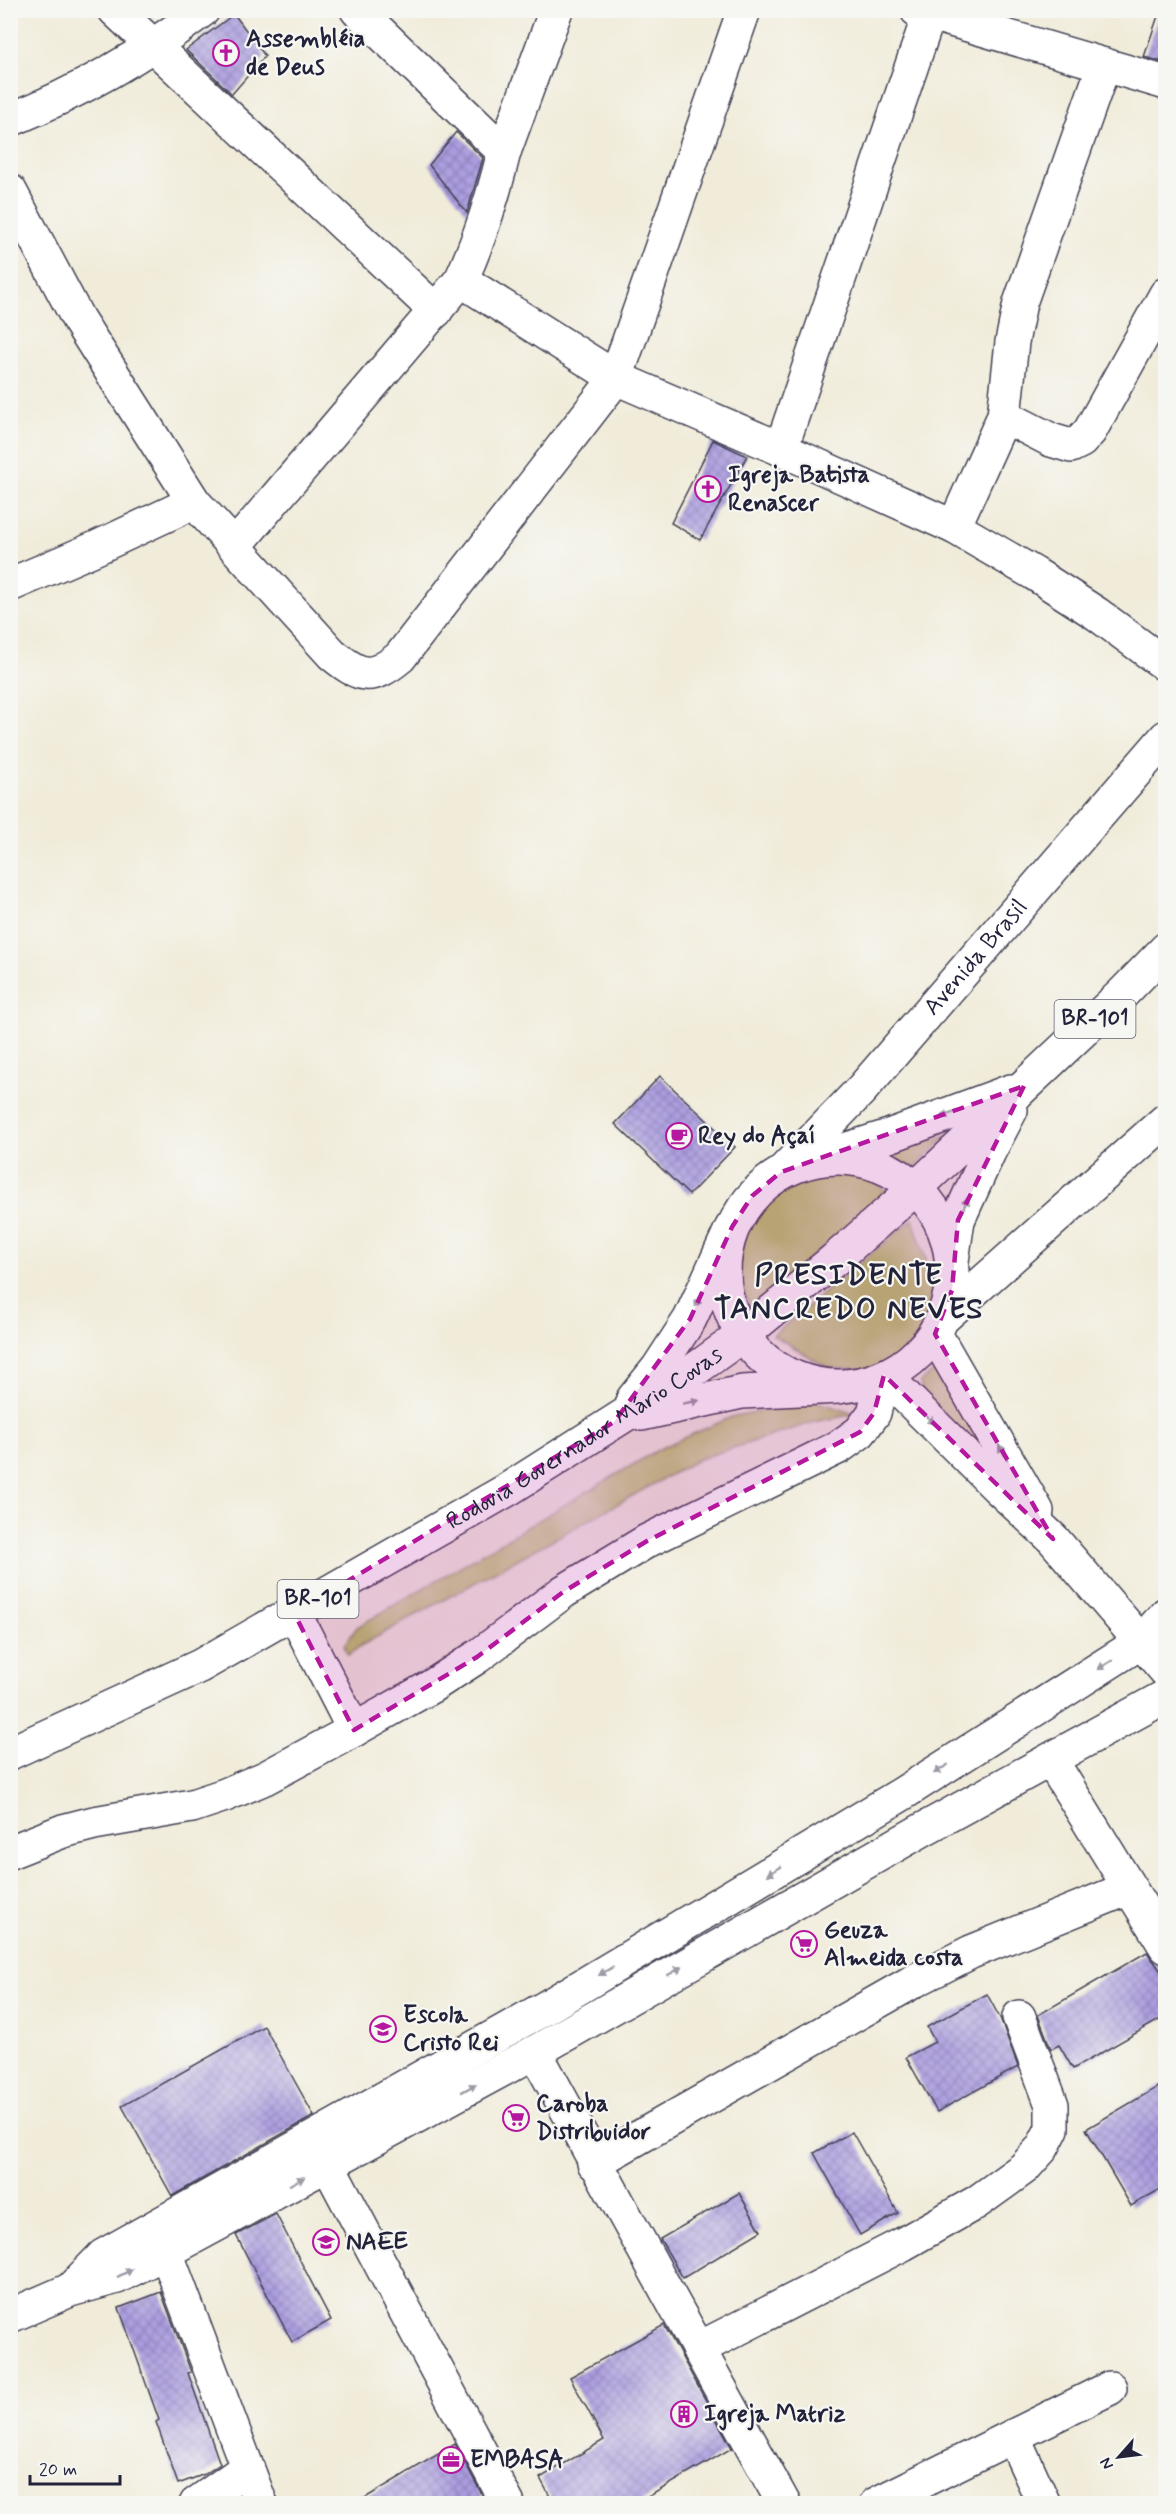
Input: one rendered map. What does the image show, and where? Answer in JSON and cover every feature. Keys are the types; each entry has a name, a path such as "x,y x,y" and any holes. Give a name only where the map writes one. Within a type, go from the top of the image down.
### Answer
{"main road":[{"path":"115,10 436,311"},
{"path":"10,120 84,87 153,46 203,10"},
{"path":"357,10 504,152"},
{"path":"235,546 461,280 489,210 504,152 556,10"},
{"path":"10,191 78,319 194,502 332,654 353,671 371,675 385,670 400,657 616,378 744,10"},
{"path":"781,449 923,13 1166,83"},
{"path":"954,527 1004,416 1012,342 1020,303 1104,65"},
{"path":"461,280 616,378 954,527 1044,579 1097,614 1166,665"},
{"path":"1004,416 1051,440 1071,446 1081,441 1102,411 1166,294"},
{"path":"10,585 194,502"},
{"name":"Avenida Brasil","path":"781,1172 869,1081 1166,737"},
{"name":"Rodovia Governador Mário Covas","path":"10,1753 200,1666 507,1490 686,1376 743,1335 916,1188 1122,994 1166,949"},
{"path":"614,1422 658,1368 690,1318 732,1227 752,1196 781,1172 889,1136 1024,1086"},
{"path":"1024,1086 989,1152 958,1220 952,1261 952,1290 939,1326 1053,1539"},
{"path":"614,1422 742,1392 838,1387 880,1379 913,1359 939,1326 1166,1120"},
{"path":"816,1159 852,1158 886,1168 916,1188 942,1224 952,1261"},
{"path":"732,1227 724,1264 728,1301 743,1335 768,1363 801,1380 838,1387"},
{"path":"880,1379 1053,1539 1166,1671"},
{"path":"10,1852 94,1823 192,1806 225,1795 265,1778 354,1730 468,1663 563,1592 647,1541 788,1473 860,1432 874,1413 880,1379"},
{"path":"294,1613 354,1730"},
{"path":"70,2290 103,2256 545,2008 902,1794 1141,1642 1166,1614"},
{"path":"10,2316 70,2290 117,2277 166,2252 534,2052 922,1830 1166,1696"},
{"path":"1051,1760 1166,1947"},
{"path":"902,1794 922,1830"},
{"path":"594,2163 942,1966 1021,1931 1129,1888"},
{"path":"698,2349 903,2244 976,2202 1024,2168 1042,2148 1052,2129 1052,2105 1019,2017"},
{"path":"534,2052 784,2504"},
{"path":"405,2087 410,2120"},
{"path":"328,2165 508,2504"},
{"path":"166,2252 261,2504"},
{"path":"876,2504 1110,2388"},
{"path":"1012,2436 1044,2504"},
{"path":"196,2504 248,2468"}],"highlighted area":[{"path":"1024,1086 958,1220 952,1290 935,1334 1053,1539 884,1375 874,1413 860,1432 647,1541 563,1592 477,1657 354,1730 294,1613 614,1422 690,1319 732,1227 752,1196 781,1172"}],"green space":[{"path":"947,1136 915,1168 899,1162 888,1152"},
{"path":"826,1166 858,1171 888,1192 752,1308 740,1283 739,1267 743,1235 749,1220 767,1195 780,1184 798,1174"},
{"path":"913,1219 929,1269 933,1312 920,1339 894,1361 866,1370 828,1368 773,1335"},
{"path":"940,1367 1013,1489 922,1392 920,1382"},
{"path":"816,1401 855,1414 814,1422 699,1459 362,1645 348,1655 344,1645 357,1627 663,1447 734,1416"}],"building":[{"path":"1160,10 1166,10 1166,63 1144,57"},
{"name":"Assembléia de Deus","path":"234,14 265,56 232,94 186,50"},
{"path":"456,132 483,158 467,213 429,165"},
{"name":"Igreja Batista Renascer","path":"713,440 747,456 700,540 671,523"},
{"path":"660,1076 735,1147 689,1195 615,1124"},
{"path":"1147,1952 1166,1978 1166,2016 1073,2069 1059,2045 1051,2049 1038,2015"},
{"path":"987,1994 1001,2020 1018,2067 937,2112 906,2057 935,2042 927,2027"},
{"path":"264,2026 314,2116 172,2196 122,2106"},
{"path":"1166,2082 1166,2186 1131,2206 1086,2129"},
{"path":"852,2132 898,2213 860,2235 814,2153"},
{"path":"739,2193 761,2231 683,2278 660,2239"},
{"path":"276,2214 331,2320 292,2342 236,2235"},
{"path":"161,2292 191,2372 188,2373 220,2464 205,2474 178,2484 156,2422 159,2420 119,2308"},
{"name":"Igreja Matriz","path":"664,2325 732,2448 636,2504 554,2504 540,2478 604,2440 570,2377"},
{"name":"EMBASA","path":"455,2444 487,2504 355,2504"}],"place":[{"name":"Assembléia de Deus","path":"226,53"},
{"name":"Igreja Batista Renascer","path":"708,489"},
{"name":"Rey do Açaí","path":"679,1136"},
{"name":"Geuza Almeida costa","path":"804,1944"},
{"name":"Escola Cristo Rei","path":"383,2029"},
{"name":"Caroba Distribuidor","path":"516,2118"},
{"name":"NAEE","path":"326,2242"},
{"name":"Igreja Matriz","path":"684,2414"},
{"name":"EMBASA","path":"451,2460"}],"district":[{"name":"PRESIDENTE TANCREDO NEVES","path":"849,1292"}]}
